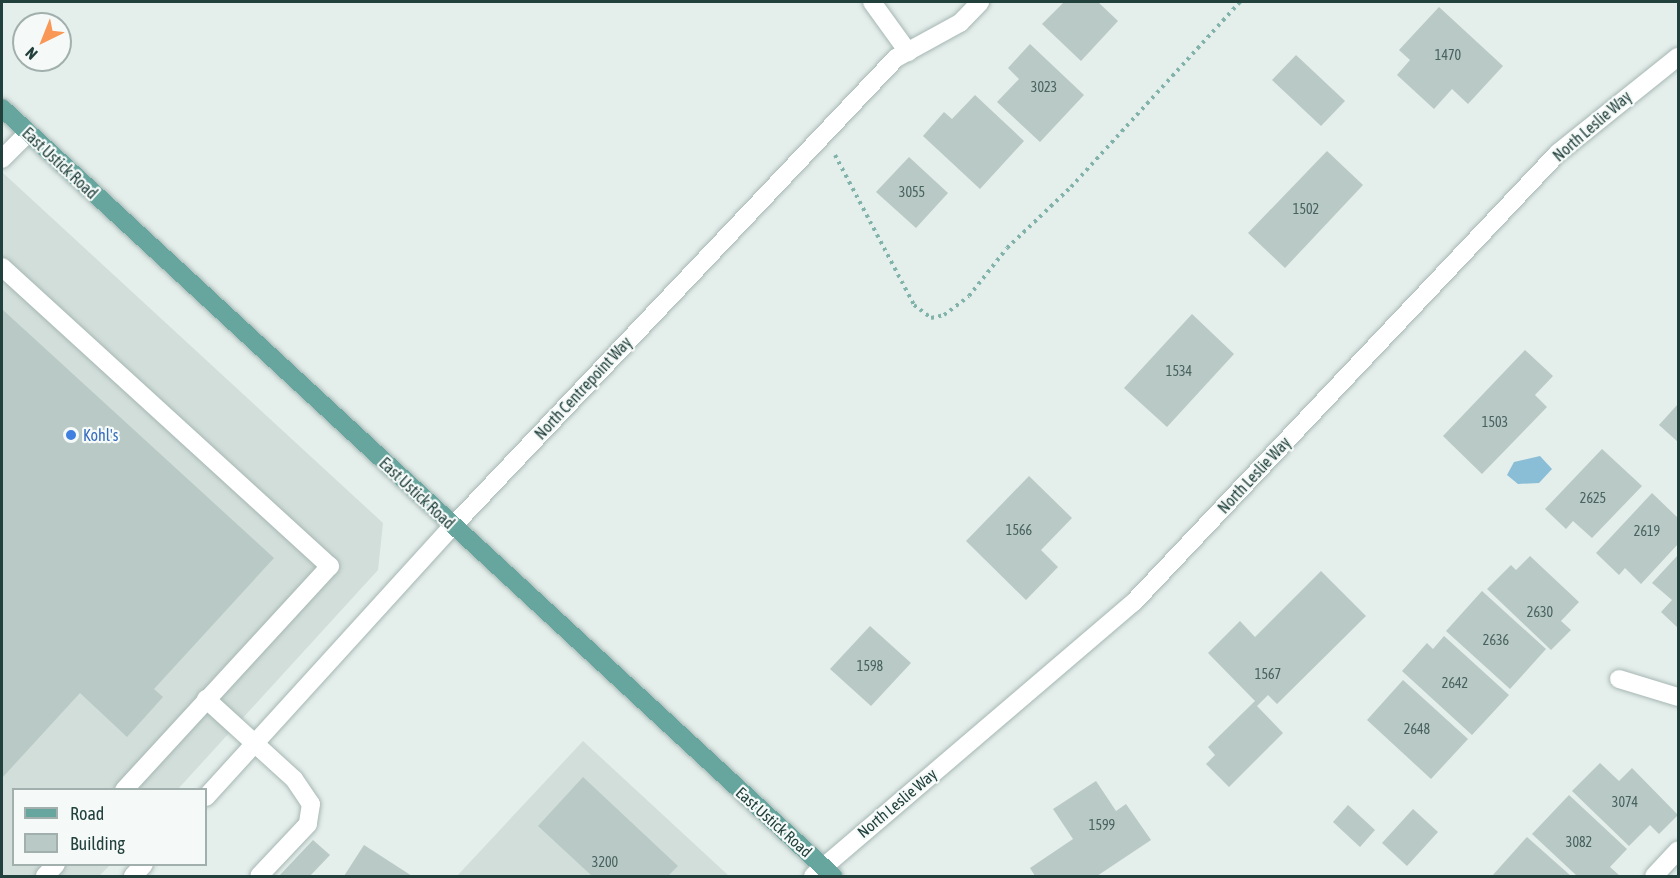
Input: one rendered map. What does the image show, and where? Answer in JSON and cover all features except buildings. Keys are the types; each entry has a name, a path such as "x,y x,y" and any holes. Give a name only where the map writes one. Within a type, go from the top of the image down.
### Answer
{"main road":[{"name":"East Ustick Road","path":"2,108 823,873"}],"street":[{"path":"872,2 908,52"},
{"name":"North Centrepoint Way","path":"207,796 453,526 823,135 908,52 960,23 980,2"},
{"name":"North Leslie Way","path":"823,873 1133,603 1558,153 1678,57"},
{"path":"2,159 28,133"},
{"path":"2,267 330,566 125,788"},
{"path":"1619,679 1678,698"},
{"path":"206,699 302,787 311,804 308,824 260,876"},
{"path":"1654,876 1678,850"}],"path":[{"path":"823,135 914,306 931,318 944,315 969,296 1007,248 1071,187 1240,2"}],"shaded area":[{"path":"2,172 383,523 378,570 179,788 12,788 12,866 109,866 99,876 2,876"},
{"path":"583,741 729,876 457,876"}],"water":[{"path":"1540,456 1552,469 1539,483 1518,484 1507,475 1514,462"}],"place":[{"name":"Kohl's","path":"71,435"}]}
